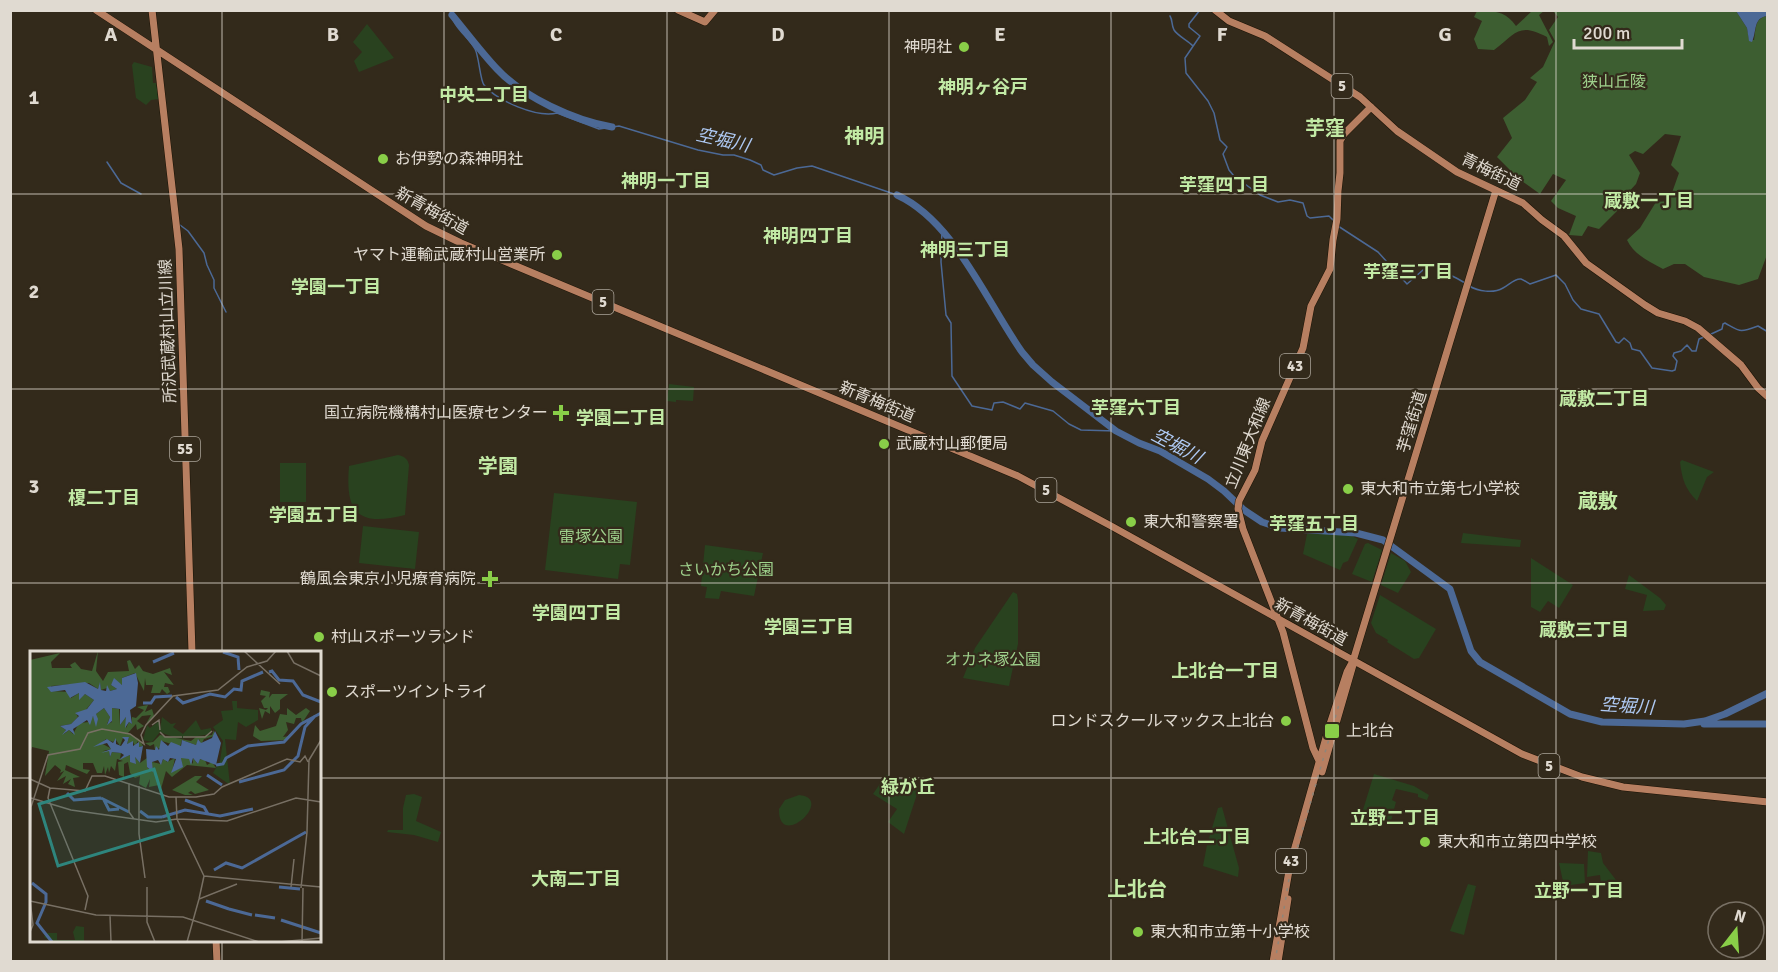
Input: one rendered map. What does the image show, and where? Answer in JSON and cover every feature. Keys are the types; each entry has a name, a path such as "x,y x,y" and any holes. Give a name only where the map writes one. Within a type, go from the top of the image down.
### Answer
{"main road":[{"name":"新青梅街道","path":"96,10 426,226 1018,476 1513,749 1573,774 1623,787 1767,802"},
{"name":"所沢武蔵村山立川線","path":"152,10 179,249 192,651"},
{"path":"678,10 705,21 715,10"},
{"name":"青梅街道","path":"1215,10 1229,21 1267,38 1360,97 1396,131 1457,172 1523,203 1564,236 1586,263 1647,307 1694,325 1707,335 1741,365 1767,397"},
{"path":"141,40 153,36 155,30"},
{"path":"160,74 163,63 169,61 176,63"},
{"name":"立川東大和線","path":"1322,763 1313,748 1284,634 1243,529 1238,505 1255,470 1262,441 1303,348 1311,306 1330,269 1340,173 1340,141 1371,106"},
{"name":"芋窪街道","path":"1274,962 1290,865 1353,670 1353,661 1496,190"},
{"path":"1284,634 1292,627"},
{"name":"芋窪街道","path":"1278,962 1294,866 1322,763"},
{"path":"216,942 217,962"}],"green space":[{"name":"狭山丘陵","path":"1477,11 1500,13 1516,26 1532,11 1544,11 1539,15 1553,42 1549,46 1547,37 1524,30 1513,34 1494,50 1478,49 1474,39 1482,21 1474,17"},
{"name":"狭山丘陵","path":"1553,11 1736,11 1747,28 1749,39 1754,40 1758,21 1767,16 1768,252 1758,279 1739,285 1704,277 1685,264 1674,264 1663,269 1638,254 1627,240 1640,228 1656,202 1669,201 1679,173 1671,165 1681,136 1665,134 1643,154 1635,151 1629,155 1640,173 1636,184 1624,197 1621,207 1599,229 1588,226 1582,236 1569,235 1576,216 1558,208 1551,201 1566,180 1553,174 1540,194 1519,179 1497,157 1512,138 1503,118 1525,100 1537,82 1530,78 1543,67 1555,41 1549,30 1558,17"},
{"path":"367,24 394,58 359,72 354,61 362,52 353,42"},
{"path":"134,62 152,67 153,83 156,83 159,99 151,100 146,105 136,98 132,65"},
{"path":"669,384 694,387 693,401 667,401"},
{"path":"398,455 405,458 409,465 405,515 376,519 358,513 349,495 349,466"},
{"path":"1682,460 1714,472 1707,477 1697,501 1685,483 1680,462"},
{"path":"280,463 306,463 306,502 280,502"},
{"name":"雷塚公園","path":"554,493 637,502 630,565 620,564 618,579 545,570"},
{"path":"363,526 419,532 415,569 359,563"},
{"path":"1463,533 1521,540 1520,547 1461,543"},
{"path":"1307,534 1350,535 1358,539 1348,561 1343,563 1340,570 1303,554"},
{"path":"1368,543 1382,550 1372,582 1352,574 1365,544"},
{"name":"さいかち公園","path":"705,545 763,553 754,596 721,591 719,599 705,598 707,587 701,586"},
{"path":"1391,553 1405,561 1411,572 1398,593 1381,585"},
{"path":"1531,558 1573,585 1559,608 1548,601 1540,612 1531,607"},
{"path":"1629,575 1660,598 1666,605 1664,610 1643,611 1647,595 1625,589"},
{"name":"オカネ塚公園","path":"1013,592 1017,594 1018,600 1018,644 1009,686 963,678 975,648"},
{"path":"1380,595 1436,629 1419,658 1414,659 1376,633 1371,623"},
{"path":"1374,774 1414,786 1429,795 1427,800 1418,797 1418,794 1396,789 1392,800 1396,802 1391,821 1362,813"},
{"path":"886,775 920,785 904,834 888,822 897,809 873,794"},
{"path":"414,794 422,797 416,821 441,832 438,842 414,835 387,832 388,830 403,830 403,808 406,795"},
{"path":"799,795 809,798 811,804 809,812 795,824 787,825 781,821 779,809 785,800"},
{"path":"1222,807 1239,868 1238,877 1203,866 1218,808"},
{"path":"1588,851 1601,853 1603,863 1616,880 1601,883 1600,875 1587,877"},
{"path":"1559,863 1584,864 1585,883 1564,886"},
{"path":"1468,884 1476,886 1464,935 1450,931"}],"water":[{"path":"1736,11 1767,11 1767,16 1757,22 1752,42 1749,41 1747,28"}],"waterway":[{"name":"空堀川","path":"450,10 457,26 475,49 484,85 498,97 518,107 539,113 557,113 599,129 619,126 698,150 734,155 761,165 763,170 774,175 812,166 897,195"},
{"path":"1200,10 1189,24 1189,27 1200,36 1185,58 1186,73 1208,101 1214,113 1220,140 1227,147 1223,154 1229,170 1260,195 1278,202 1290,200 1303,203 1307,216 1310,218 1329,216 1333,220"},
{"name":"空堀川","path":"452,15 497,69 521,89 566,113 612,127"},
{"path":"1170,16 1174,30 1193,46"},
{"path":"107,162 121,183 141,194"},
{"name":"空堀川","path":"897,195 917,207 936,223 967,264 1022,352 1052,382 1116,431 1160,451 1208,479 1244,510 1262,522 1280,528 1356,533 1383,540 1450,589 1471,651 1480,662 1570,714 1602,722 1684,724 1705,721 1725,714 1768,693"},
{"path":"180,225 188,231 204,253 214,280 214,288 226,312"},
{"path":"1338,226 1378,252 1407,284 1431,263 1465,283"},
{"path":"942,228 941,262 946,315 951,323 952,376 972,406 992,410 994,403 1003,402 1020,409 1025,403 1053,411 1081,430 1116,431"},
{"path":"1469,286 1495,291 1519,279 1530,284 1556,275 1565,284 1573,300 1581,309 1599,314 1616,342 1619,343 1624,338 1630,343 1632,349 1640,351 1652,368 1675,370 1677,361 1673,356 1674,353 1681,351 1687,345 1692,351 1696,351 1699,339 1704,337"},
{"path":"1709,335 1722,329 1725,323 1740,330 1758,326 1768,332"},
{"name":"空堀川","path":"1704,724 1768,724"}],"railway":[{"path":"1275,962 1290,873 1340,701"}],"place":[{"name":"神明社","path":"964,47"},
{"name":"お伊勢の森神明社","path":"383,159"},
{"name":"ヤマト運輸武蔵村山営業所","path":"557,255"},
{"name":"国立病院機構村山医療センター","path":"561,413"},
{"name":"武蔵村山郵便局","path":"884,444"},
{"name":"東大和市立第七小学校","path":"1348,489"},
{"name":"東大和警察署","path":"1131,522"},
{"name":"鶴風会東京小児療育病院","path":"490,579"},
{"name":"村山スポーツランド","path":"319,637"},
{"name":"スポーツイントライ","path":"332,692"},
{"name":"ロンドスクールマックス上北台","path":"1286,721"},
{"name":"上北台","path":"1332,731"},
{"name":"東大和市立第四中学校","path":"1425,842"},
{"name":"東大和市立第十小学校","path":"1138,932"}],"district":[{"name":"神明ヶ谷戸","path":"983,87"},
{"name":"中央二丁目","path":"484,95"},
{"name":"芋窪","path":"1325,128"},
{"name":"神明","path":"864,136"},
{"name":"神明一丁目","path":"666,181"},
{"name":"芋窪四丁目","path":"1224,185"},
{"name":"蔵敷一丁目","path":"1649,201"},
{"name":"神明四丁目","path":"808,236"},
{"name":"神明三丁目","path":"965,250"},
{"name":"芋窪三丁目","path":"1408,272"},
{"name":"学園一丁目","path":"336,287"},
{"name":"蔵敷二丁目","path":"1604,399"},
{"name":"芋窪六丁目","path":"1136,408"},
{"name":"学園二丁目","path":"621,418"},
{"name":"学園","path":"498,466"},
{"name":"榎二丁目","path":"104,498"},
{"name":"蔵敷","path":"1598,501"},
{"name":"学園五丁目","path":"314,515"},
{"name":"芋窪五丁目","path":"1314,524"},
{"name":"学園四丁目","path":"577,613"},
{"name":"学園三丁目","path":"809,627"},
{"name":"蔵敷三丁目","path":"1584,630"},
{"name":"上北台一丁目","path":"1225,671"},
{"name":"緑が丘","path":"908,787"},
{"name":"立野二丁目","path":"1395,818"},
{"name":"上北台二丁目","path":"1197,837"},
{"name":"大南二丁目","path":"576,879"},
{"name":"上北台","path":"1137,889"},
{"name":"立野一丁目","path":"1579,891"}]}
